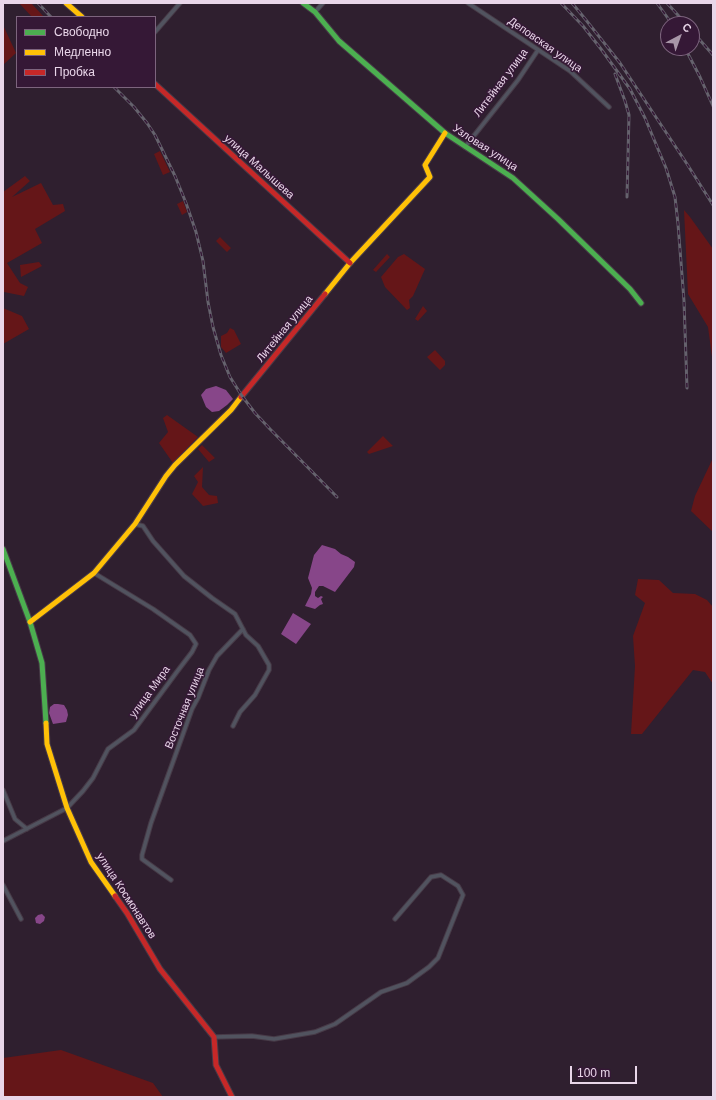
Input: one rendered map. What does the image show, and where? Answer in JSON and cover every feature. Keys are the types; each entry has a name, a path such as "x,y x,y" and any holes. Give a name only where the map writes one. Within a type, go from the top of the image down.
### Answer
{"street":[{"path":"66,3 81,16"},
{"path":"156,31 180,3"},
{"name":"Узловая улица","path":"303,3 315,12 339,41 444,133 513,178 558,219 630,289 641,303"},
{"path":"315,12 323,3"},
{"name":"Деповская улица","path":"468,3 570,71 609,107"},
{"name":"Литейная улица","path":"465,147 518,80 538,50"},
{"name":"улица Малышева","path":"156,85 350,263"},
{"name":"Литейная улица","path":"30,622 94,573 135,524 166,476 175,465 231,410 350,263 430,177 425,165 444,133"},
{"path":"135,524 142,526 153,541 184,576 235,614 246,635 258,646 270,666 255,695 240,712 233,726"},
{"name":"улица Космонавтов","path":"3,550 30,622 42,663 47,744 66,808 91,862 127,913 160,969 214,1037"},
{"name":"улица Мира","path":"3,841 66,808 83,791 93,778 108,749 134,730 192,652 196,644 190,636 153,609 94,573"},
{"name":"Восточная улица","path":"171,880 142,859 142,854 151,823 192,709 209,670 217,656 242,628"},
{"path":"3,790 15,819 27,829"},
{"path":"232,1097 216,1066 214,1037 252,1036 274,1039 315,1032 335,1024 381,992 407,983 429,967 438,958 463,895 458,886 441,875 431,877 395,919"},
{"path":"3,885 20,919"}],"shaded area":[{"path":"19,3 31,3 43,16 31,16"},
{"path":"3,25 16,53 3,65"},
{"path":"160,151 170,172 163,175 154,154"},
{"path":"25,176 30,181 12,197 41,183 53,205 63,204 65,211 35,229 42,243 7,263 20,283 28,287 24,296 4,292 3,289 3,192"},
{"path":"183,201 187,212 182,215 177,204"},
{"path":"684,210 713,249 713,364 708,327 688,294"},
{"path":"220,237 231,248 227,252 216,241"},
{"path":"387,254 390,257 376,272 373,270"},
{"path":"404,254 425,269 413,296 409,300 410,308 407,310 385,287 381,277 398,257"},
{"path":"39,262 42,266 21,277 20,265"},
{"path":"423,306 427,311 418,321 415,319"},
{"path":"3,308 22,316 29,329 3,344"},
{"path":"230,328 234,330 241,344 226,353 221,347 221,336 227,333"},
{"path":"435,350 445,361 445,365 440,370 427,357"},
{"path":"216,386 226,390 233,399 219,411 212,412 206,407 201,395 206,389"},
{"path":"167,415 198,437 173,463 159,443 168,432 163,418"},
{"path":"383,436 393,446 369,454 367,452"},
{"path":"202,445 215,458 209,462 198,449"},
{"path":"713,458 713,532 691,511 695,496"},
{"path":"203,467 202,487 209,495 217,496 218,503 203,506 192,494 198,482 194,476"},
{"path":"322,545 335,549 355,562 354,567 335,592 323,586 319,586 315,592 315,596 318,598 321,596 323,597 321,599 323,604 315,609 305,606 311,594 312,588 308,578 314,555"},
{"path":"638,579 659,580 673,593 695,594 707,600 713,607 713,684 705,672 693,670 642,734 631,734 635,666 633,636 645,603 635,595"},
{"path":"293,613 311,624 296,644 281,634"},
{"path":"54,704 64,705 68,715 66,722 53,724 49,713 50,707"},
{"path":"42,914 45,917 44,921 40,924 36,923 35,918"},
{"path":"61,1050 153,1083 163,1097 3,1097 3,1058"}],"railway":[{"path":"38,3 50,16"},
{"path":"561,3 583,26 630,89 645,118 666,168 675,197 678,224 684,301 687,388"},
{"path":"572,3 620,63 713,205"},
{"path":"657,3 666,16"},
{"path":"667,3 679,16"},
{"path":"700,40 713,55"},
{"path":"689,56 713,106"},
{"path":"615,74 629,115 627,197"},
{"path":"115,88 134,107 155,135 186,203 196,232 203,261 213,327 221,355 230,377 255,413 337,497"}],"traffic: fast":[{"path":"303,3 315,12 339,41 445,133 513,178 558,219 630,289 641,303"},
{"path":"3,549 30,622 42,663 46,723"}],"traffic: slow":[{"path":"66,3 81,16"},
{"path":"325,294 350,263 430,177 425,165 445,133"},
{"path":"30,622 94,573 135,524 166,476 175,465 231,410 241,397"},
{"path":"46,723 47,744 67,808 91,862 115,896"}],"traffic: jam":[{"path":"156,85 350,263"},
{"path":"241,397 325,294"},
{"path":"115,896 127,913 160,969 214,1037 216,1065 232,1097"}]}
